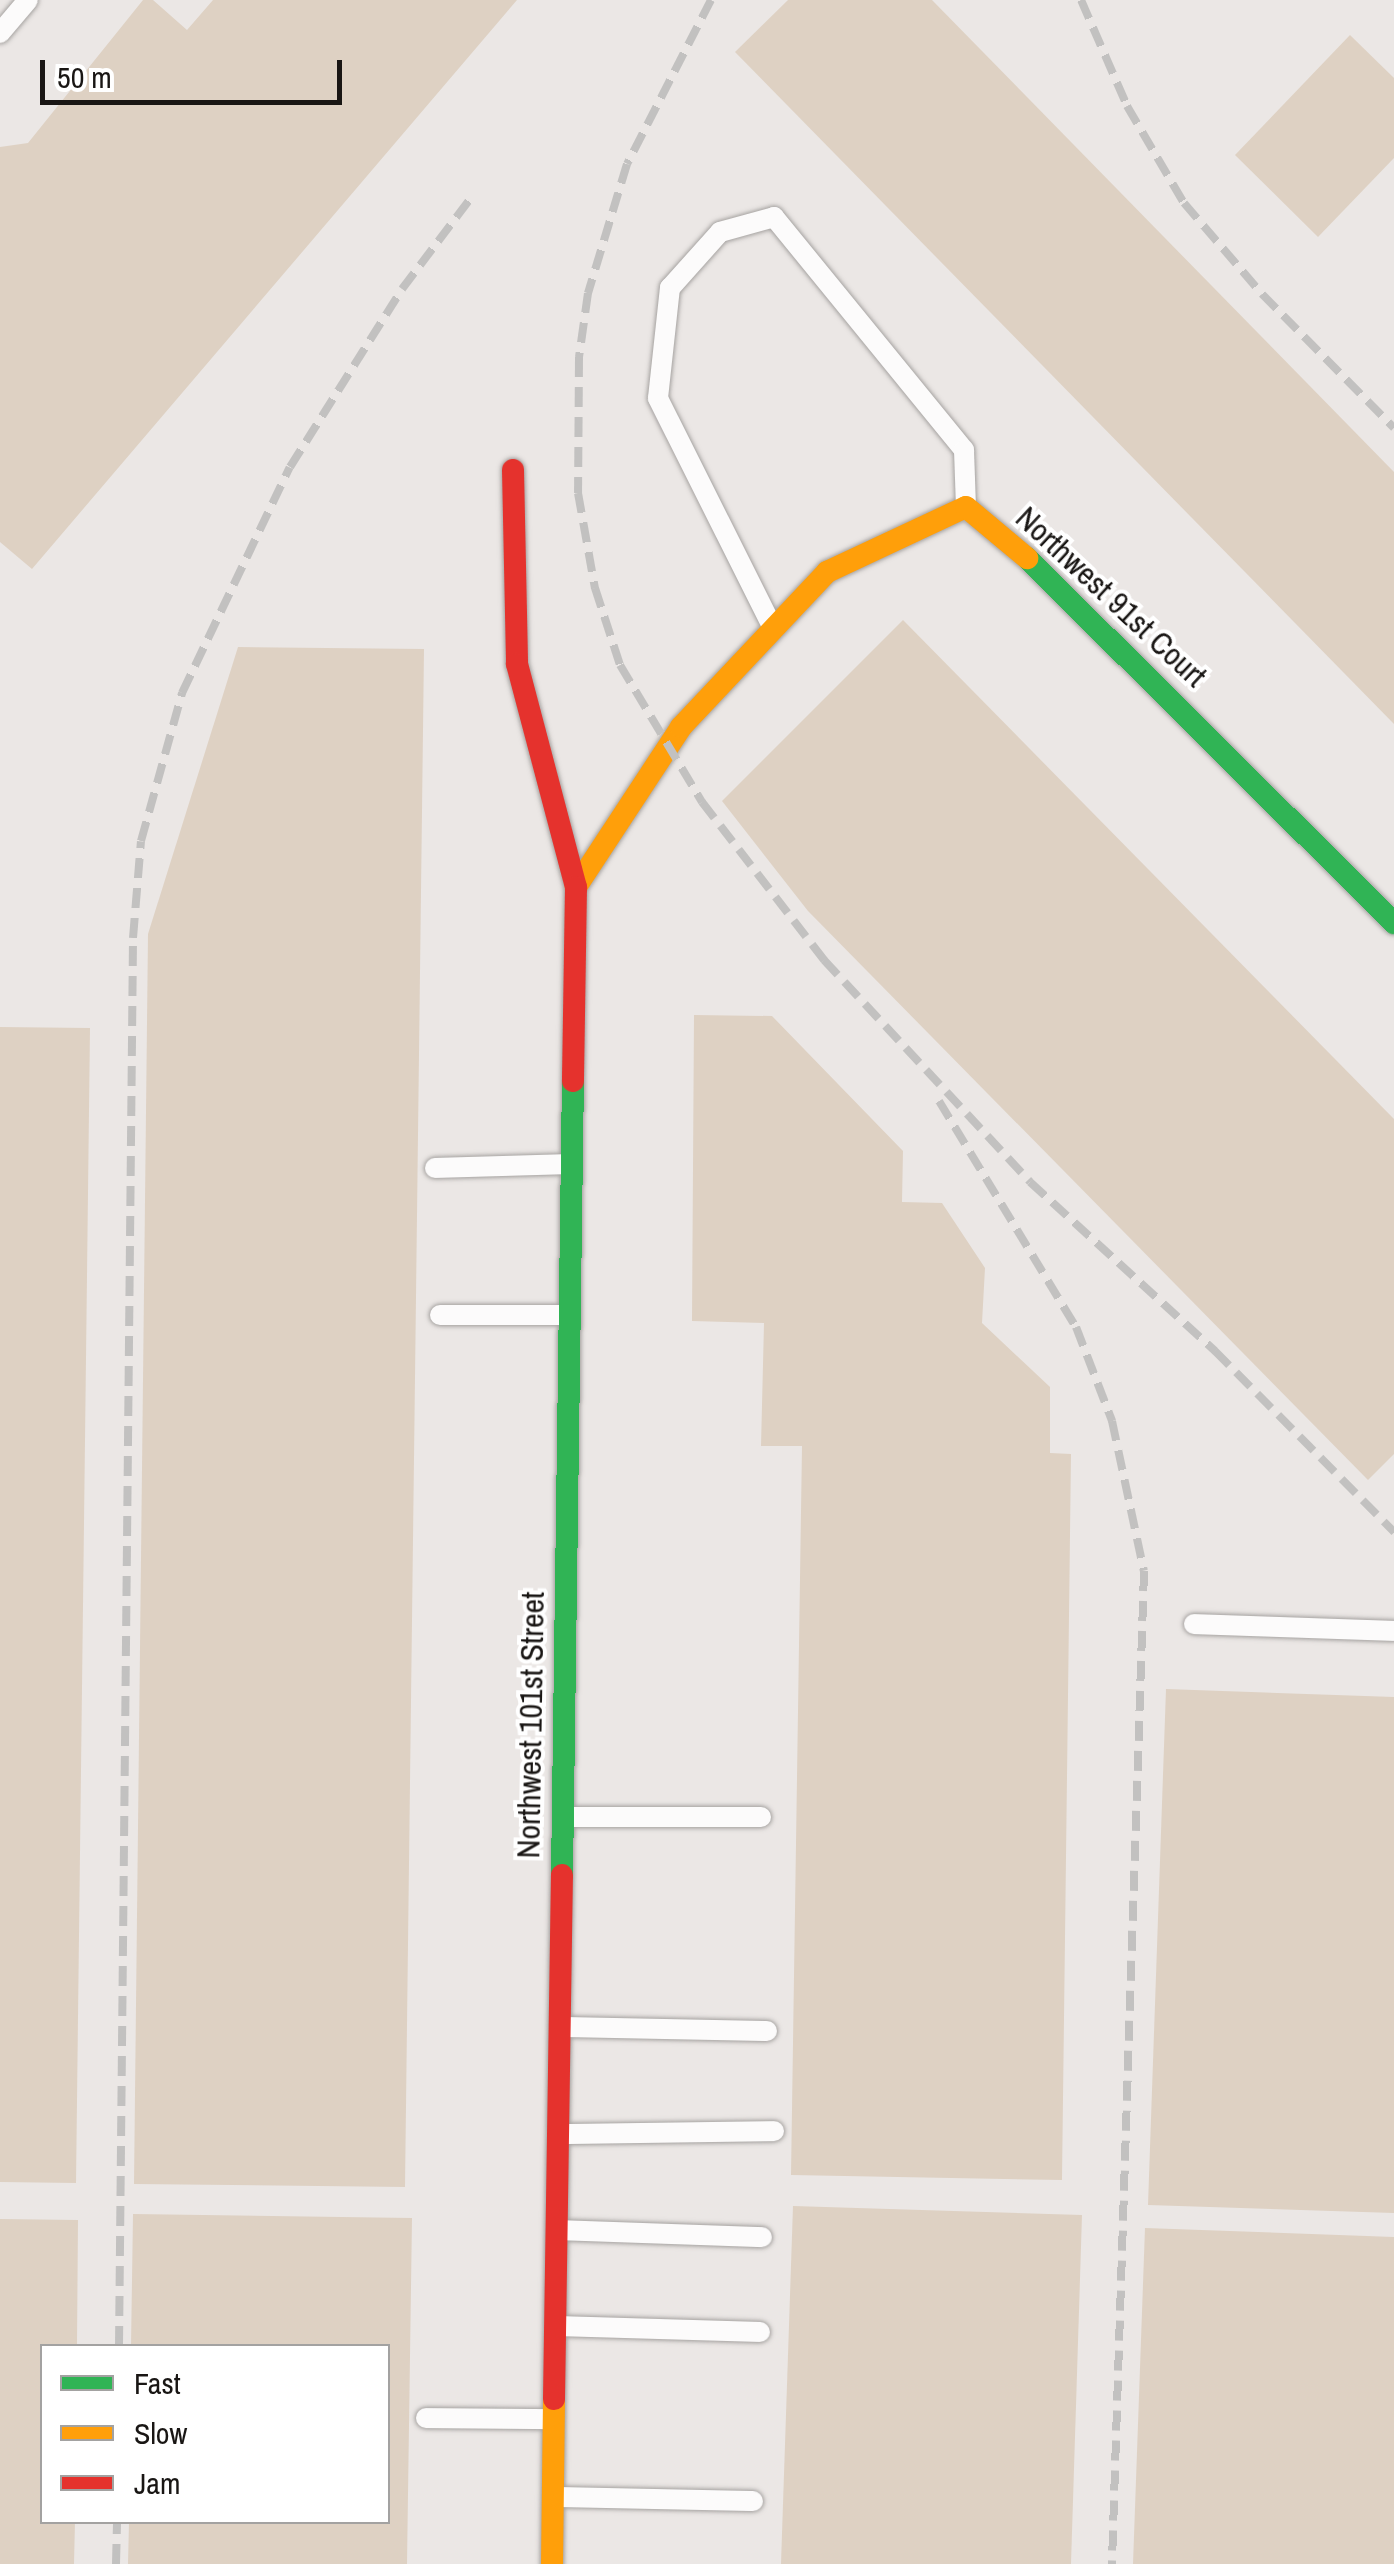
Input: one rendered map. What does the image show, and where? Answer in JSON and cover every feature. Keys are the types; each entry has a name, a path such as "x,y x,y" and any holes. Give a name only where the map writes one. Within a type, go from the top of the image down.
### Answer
{"street":[{"path":"513,470 518,664 576,887"},
{"name":"Northwest 91st Court","path":"576,887 680,727 828,572 966,507 1068,593 1394,923"},
{"name":"Northwest 101st Street","path":"552,2564 576,887"}],"lane":[{"path":"0,33 28,0"},
{"path":"774,629 658,398 670,288 720,232 774,217 964,450 966,507"},
{"path":"435,1168 572,1164"},
{"path":"440,1315 570,1316"},
{"path":"1194,1624 1394,1631"},
{"path":"563,1817 761,1817"},
{"path":"560,2028 766,2031"},
{"path":"558,2134 774,2132"},
{"path":"557,2230 762,2237"},
{"path":"556,2326 760,2332"},
{"path":"426,2418 554,2419"},
{"path":"554,2497 753,2501"}],"building":[{"path":"143,0 153,0 187,30 213,0 517,0 32,569 0,542 0,147 28,143"},
{"path":"788,0 932,0 1394,472 1394,724 735,52"},
{"path":"1350,35 1394,78 1394,158 1318,237 1235,155"},
{"path":"903,620 1394,1119 1394,1454 1368,1480 808,911 722,801"},
{"path":"238,647 424,649 405,2187 134,2184 148,934"},
{"path":"694,1015 772,1016 903,1151 902,1202 942,1203 985,1268 982,1323 1050,1387 1050,1453 1071,1454 1062,2180 791,2175 802,1446 761,1446 764,1323 692,1321"},
{"path":"0,1027 90,1028 76,2183 0,2182"},
{"path":"1166,1689 1394,1697 1394,2213 1148,2205"},
{"path":"793,2206 1082,2215 1071,2564 781,2564"},
{"path":"133,2214 412,2218 407,2564 128,2564 129,2524 390,2524 390,2344 131,2344"},
{"path":"0,2219 78,2220 77,2344 40,2344 40,2524 75,2524 74,2564 0,2564"},
{"path":"1145,2228 1394,2237 1394,2564 1133,2564"}],"railway":[{"path":"711,0 627,164 588,293 579,357 578,493 595,588 620,665 702,802 824,960 1030,1182 1215,1351 1394,1532"},
{"path":"1081,0 1127,106 1184,203 1262,294 1394,428"},
{"path":"119,2344 133,938 141,841 182,693 290,467 402,289 473,195"},
{"path":"939,1101 1076,1327 1112,1421 1144,1571 1112,2564"},
{"path":"116,2564 117,2524"}],"traffic: fast":[{"path":"1027,558 1394,923"},
{"path":"562,1875 573,1081"}],"traffic: slow":[{"path":"576,887 681,727 827,572 966,507 1027,558"},
{"path":"552,2564 554,2399"}],"traffic: jam":[{"path":"513,470 517,664 576,887 573,1081"},
{"path":"554,2399 562,1875"}]}
